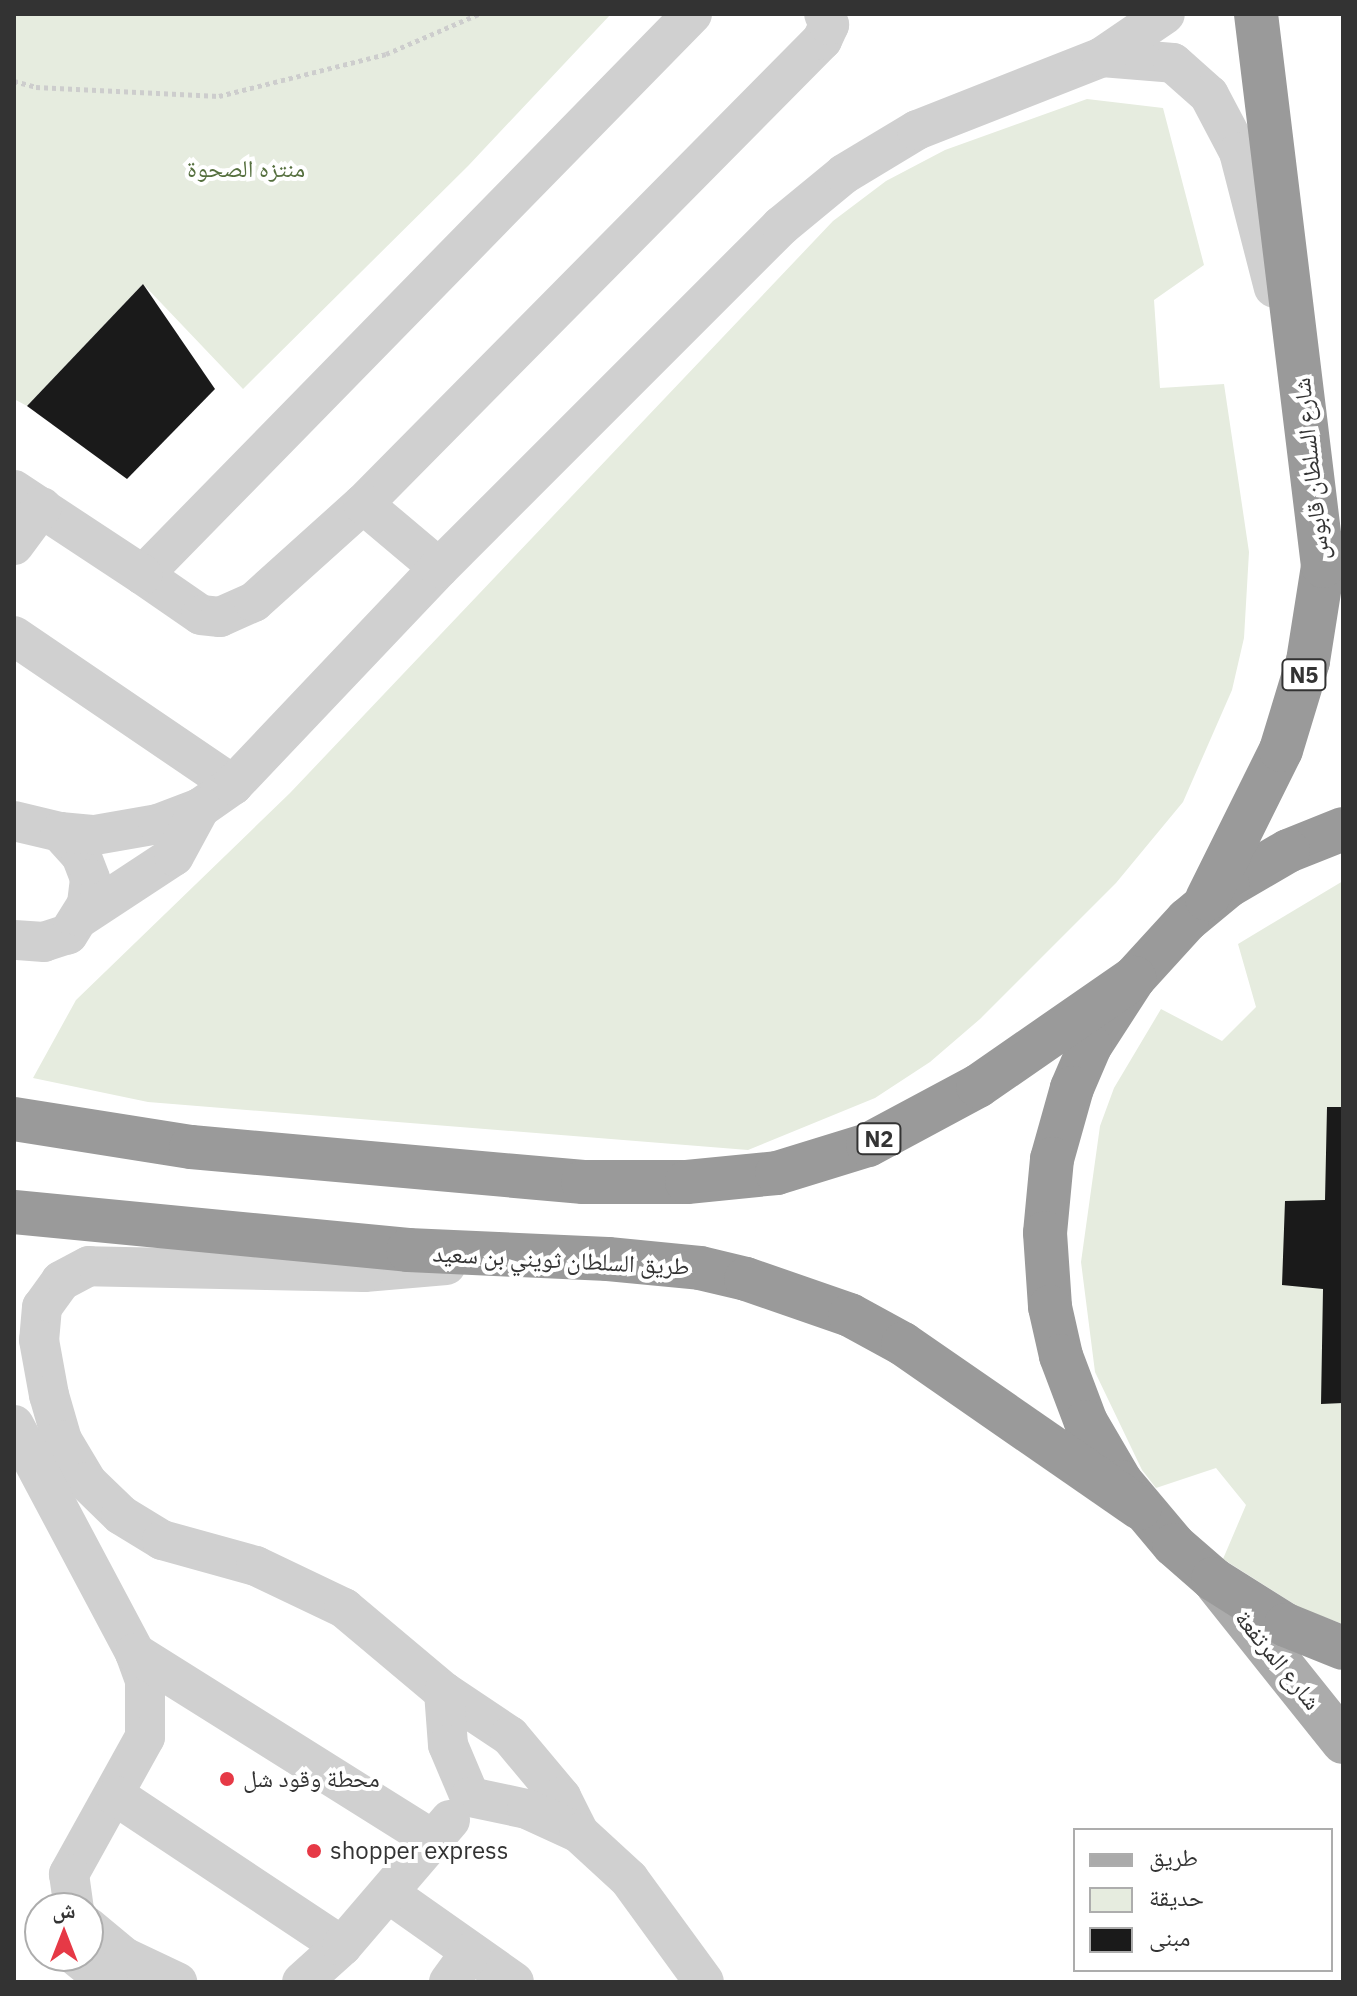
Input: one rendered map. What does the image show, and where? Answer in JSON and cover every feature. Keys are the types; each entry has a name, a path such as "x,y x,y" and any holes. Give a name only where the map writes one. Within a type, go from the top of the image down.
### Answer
{"highway":[{"name":"شارع السلطان قابوس","path":"1205,905 1281,750 1308,661 1323,566 1309,426 1256,14"},
{"name":"N2","path":"14,1119 191,1147 583,1182 687,1182 777,1173 868,1145 978,1086 1134,978 1205,905 1270,861 1343,829"},
{"name":"N2","path":"1134,978 1090,1046 1072,1088 1052,1159 1045,1233 1050,1307 1068,1378 1099,1446 1140,1508 1213,1579 1286,1625 1343,1648"},
{"name":"طريق السلطان ثويني بن سعيد","path":"14,1212 181,1232 700,1268 799,1294 903,1344 1140,1508"}],"main road":[{"name":"شارع المرتفعة","path":"1213,1579 1343,1742"}],"lane":[{"path":"143,575 692,14"},
{"path":"14,545 28,499 201,615 238,613 363,504 822,40 829,25 824,14"},
{"path":"14,821 60,832 131,831 200,808 233,785 439,568 781,226 844,174 917,130 1102,57 1165,14"},
{"path":"1102,57 1173,63 1209,95 1239,152 1309,426"},
{"path":"363,504 439,568"},
{"path":"14,636 233,785"},
{"path":"14,940 57,940 81,917 174,856 200,808"},
{"path":"60,832 87,866 89,895 81,917"},
{"path":"522,1257 364,1272 89,1266 61,1281 42,1307 39,1340 62,1440 87,1482 121,1515 162,1540 301,1585 344,1608 444,1692 510,1736 538,1765 579,1833 629,1879 704,1982"},
{"path":"14,1425 135,1653 148,1709 145,1737 72,1891"},
{"path":"135,1653 433,1840"},
{"path":"444,1692 448,1745 470,1797"},
{"path":"116,1796 342,1946"},
{"path":"302,1982 342,1946 470,1797"},
{"path":"470,1797 527,1809 579,1833"},
{"path":"388,1893 460,1967 514,1982"},
{"path":"104,1940 124,1957 177,1982"}],"path":[{"path":"14,81 36,87 219,96 386,54 479,14"}],"green space":[{"name":"منتزه الصحوة","path":"14,14 611,14 468,166 243,389 143,284 27,406 14,399"},
{"path":"1087,99 1163,108 1204,265 1154,300 1160,388 1224,384 1249,552 1244,638 1232,690 1183,802 1116,883 980,1019 930,1062 875,1098 748,1150 148,1102 33,1078 76,1000 290,793 833,221 886,181 945,150"},
{"path":"1343,881 1343,1624 1302,1609 1223,1559 1246,1505 1216,1468 1156,1488 1142,1470 1095,1372 1081,1262 1100,1126 1114,1088 1161,1009 1222,1041 1256,1007 1238,944"}],"building":[{"path":"143,284 215,389 127,479 27,406"},
{"path":"1327,1107 1343,1107 1343,1403 1321,1404 1323,1289 1282,1285 1285,1201 1325,1200"}],"place":[{"name":"محطة وقود شل","path":"227,1779"},
{"name":"shopper express","path":"314,1851"}]}
